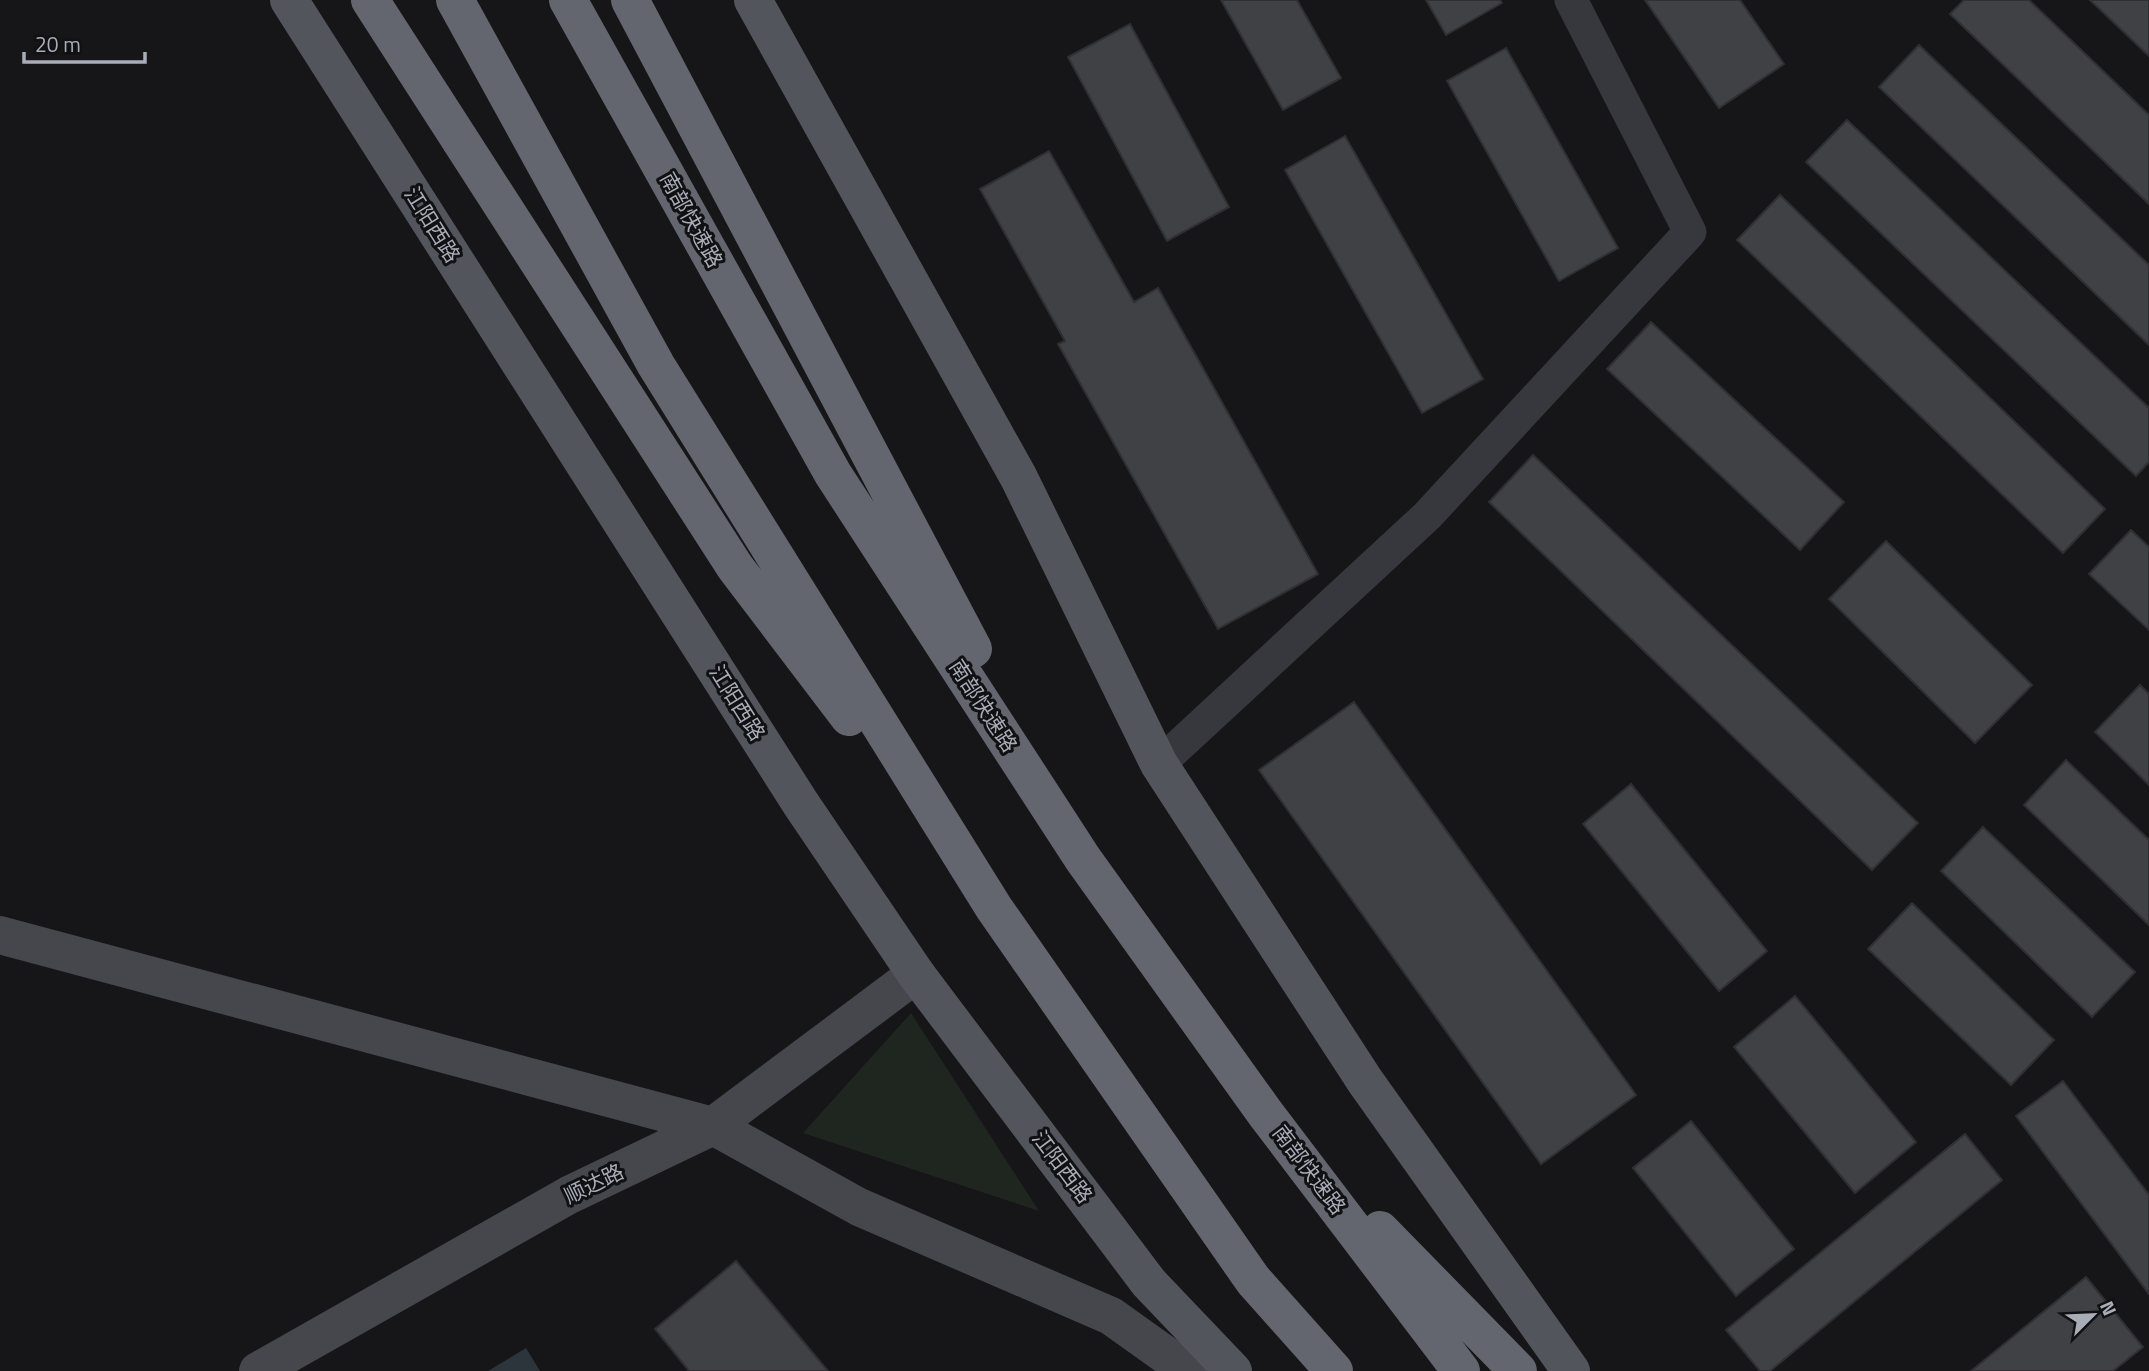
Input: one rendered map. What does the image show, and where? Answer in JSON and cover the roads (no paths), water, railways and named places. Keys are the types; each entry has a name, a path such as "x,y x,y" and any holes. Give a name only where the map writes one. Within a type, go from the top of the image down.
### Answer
{"highway":[{"path":"370,0 735,567 993,908 1253,1280 1334,1371"},
{"path":"381,0 454,132"},
{"path":"455,0 656,365 993,908"},
{"name":"南部快速路","path":"568,0 833,474 1083,859 1265,1113 1461,1371"},
{"path":"630,0 1083,859"},
{"path":"1265,1113 1518,1371"}],"main road":[{"name":"江阳西路","path":"289,0 793,792 916,974 1150,1283 1233,1371"},
{"path":"753,0 1019,478 1159,764 1365,1081 1571,1371"}],"street":[{"path":"1159,764 1427,516 1690,232 1571,0"},
{"path":"0,935 713,1126 859,1207 1111,1316 1188,1371"},
{"name":"顺达路","path":"258,1371 569,1195 713,1126 916,974"}]}
